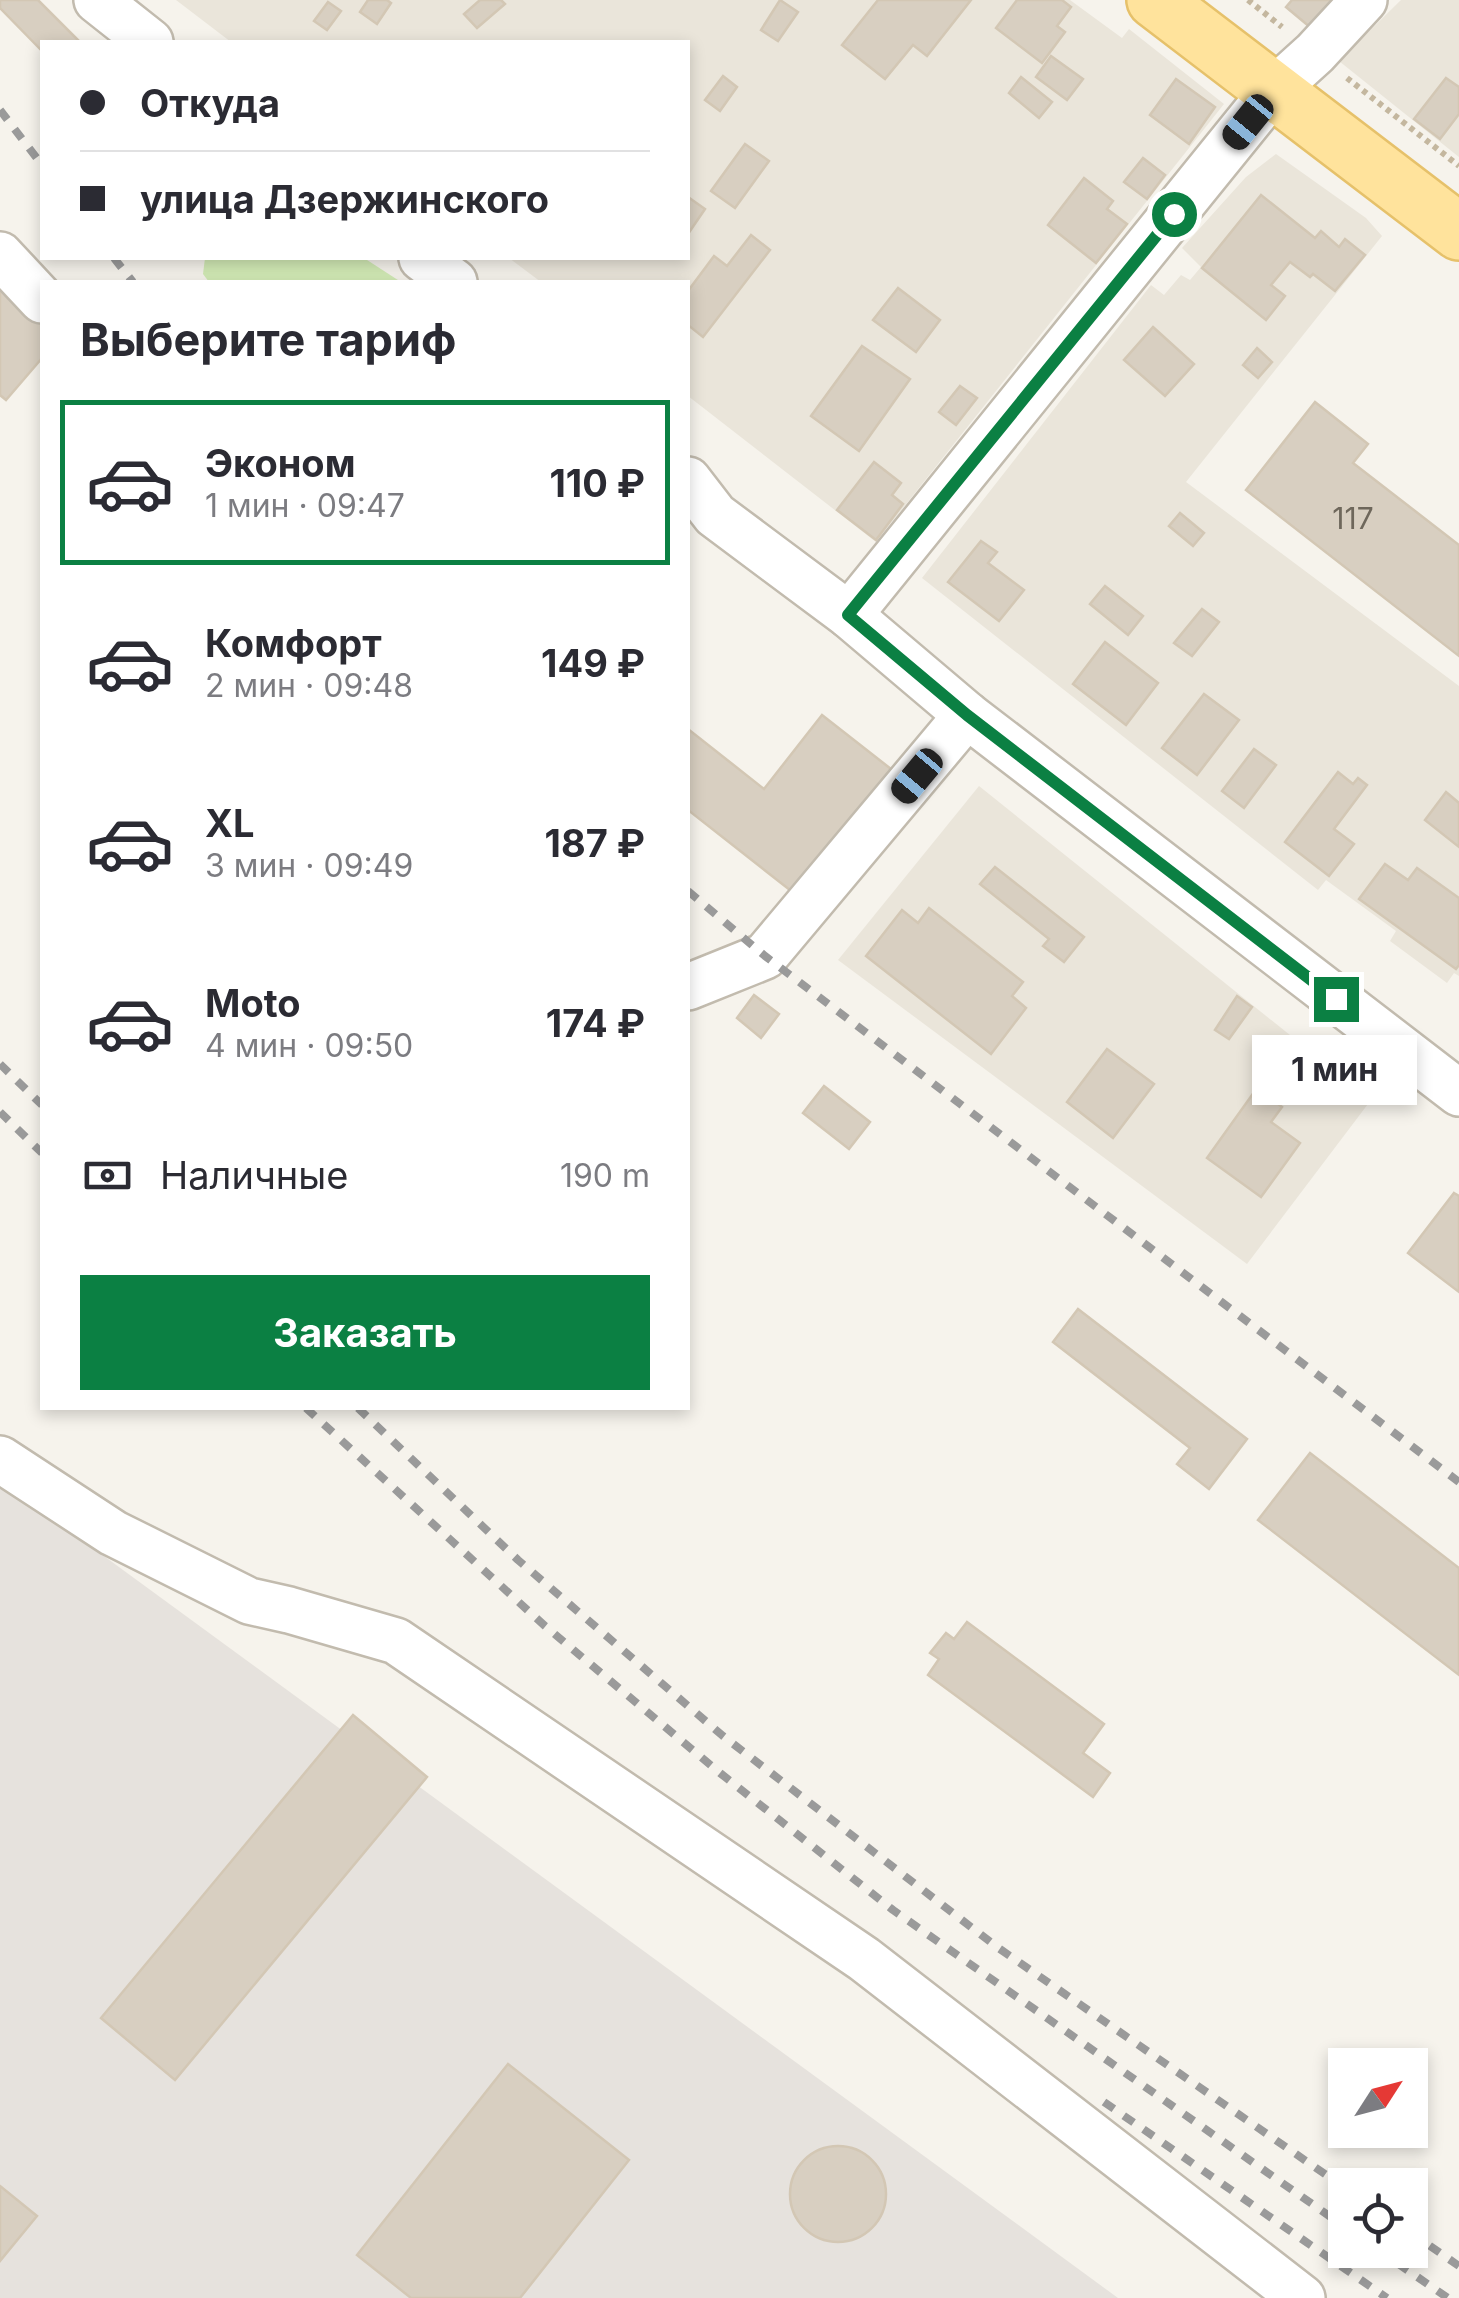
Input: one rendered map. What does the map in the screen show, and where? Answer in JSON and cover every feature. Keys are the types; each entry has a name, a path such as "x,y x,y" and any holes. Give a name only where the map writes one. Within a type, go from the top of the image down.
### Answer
{"main road":[{"path":"1156,0 1459,232"}],"street":[{"path":"97,0 147,40"},
{"path":"848,615 1273,90 1364,0"},
{"path":"0,256 40,298"},
{"path":"425,260 451,280"},
{"path":"690,483 714,514 848,615 967,715 1459,1093"},
{"path":"690,986 765,956 967,715"},
{"path":"0,1459 114,1533 249,1602 396,1641 864,1959 1302,2298"}],"path":[{"path":"1248,0 1459,166"}],"shaded area":[{"path":"176,0 1070,0 1122,38 1129,29 1224,104 876,542 690,398 690,280 538,280 512,260 690,260 690,40 228,40"},
{"path":"1401,0 1459,0 1459,157 1339,61"},
{"path":"1276,154 1366,218 1382,236 1186,482 1459,686 1459,976 1454,973 1447,983 1390,941 1396,931 1326,880 1318,890 922,578 1151,285 1164,295 1181,275 1190,280 1201,267 1182,248 1246,177"},
{"path":"979,786 1371,1100 1247,1264 838,960"},
{"path":"0,1480 1118,2298 0,2298"}],"green space":[{"path":"205,260 367,260 398,280 208,280 203,274"}],"building":[{"path":"0,0 38,0 78,40 40,40 40,49 0,8"},
{"path":"368,0 391,3 377,24 360,12"},
{"path":"480,0 501,0 505,4 477,28 464,14"},
{"path":"780,0 798,12 778,41 761,30"},
{"path":"878,0 971,0 927,56 913,45 885,79 842,45"},
{"path":"1017,0 1062,0 1071,7 1057,26 1065,32 1042,63 996,28"},
{"path":"1292,0 1336,0 1311,28 1286,7"},
{"path":"328,2 341,11 327,30 314,21"},
{"path":"1051,56 1083,79 1067,100 1036,77"},
{"path":"723,76 737,87 720,111 705,100"},
{"path":"1021,77 1052,102 1039,118 1009,93"},
{"path":"1446,78 1459,87 1459,114 1440,139 1414,119"},
{"path":"1176,79 1215,107 1189,144 1150,115"},
{"path":"745,144 769,161 735,208 711,191"},
{"path":"1143,158 1165,175 1147,199 1124,182"},
{"path":"1084,178 1113,201 1107,209 1127,224 1096,263 1048,225"},
{"path":"1261,195 1315,238 1321,231 1339,247 1345,239 1365,255 1335,291 1290,262 1271,285 1285,296 1266,320 1202,268"},
{"path":"690,198 705,209 690,231"},
{"path":"751,235 770,250 703,337 690,327 690,288 714,256 727,266"},
{"path":"0,281 40,317 40,360 6,400 0,395"},
{"path":"898,288 940,320 916,352 873,320"},
{"path":"1153,327 1194,364 1165,396 1124,360"},
{"path":"862,346 910,379 859,451 811,416"},
{"path":"1257,348 1272,362 1258,378 1243,365"},
{"path":"960,386 977,398 956,425 939,412"},
{"path":"1315,402 1368,444 1353,463 1459,545 1459,656 1246,490"},
{"path":"874,462 901,483 892,495 903,504 876,540 837,510"},
{"path":"1180,513 1204,533 1193,546 1169,526"},
{"path":"981,541 997,552 988,563 1024,590 999,621 948,582"},
{"path":"1105,586 1143,616 1128,635 1090,604"},
{"path":"1202,609 1219,622 1192,656 1174,643"},
{"path":"1105,642 1158,683 1126,725 1073,684"},
{"path":"1204,694 1239,720 1197,775 1162,748"},
{"path":"822,715 891,769 795,894 690,812 690,731 764,789"},
{"path":"1254,749 1276,765 1244,808 1222,791"},
{"path":"1338,772 1353,784 1358,778 1367,785 1334,829 1354,844 1329,876 1285,842"},
{"path":"1446,792 1459,803 1459,847 1425,820"},
{"path":"1385,864 1408,880 1417,868 1459,898 1456,969 1359,899"},
{"path":"995,867 1084,937 1064,962 1043,946 1049,939 980,884"},
{"path":"929,908 1023,982 1012,996 1026,1008 991,1054 866,956 902,910 918,923"},
{"path":"754,995 779,1014 761,1038 737,1018"},
{"path":"1237,996 1252,1007 1229,1039 1215,1030"},
{"path":"1107,1049 1154,1084 1113,1138 1067,1102"},
{"path":"824,1086 870,1122 849,1149 803,1113"},
{"path":"1257,1088 1282,1107 1271,1122 1300,1143 1261,1197 1207,1158"},
{"path":"1454,1193 1459,1196 1459,1292 1408,1253"},
{"path":"1078,1309 1247,1439 1209,1489 1177,1464 1190,1448 1053,1342"},
{"path":"1310,1453 1459,1568 1459,1675 1258,1520"},
{"path":"967,1622 1104,1724 1083,1753 1110,1773 1093,1797 928,1675 939,1659 930,1653 946,1633 954,1639"},
{"path":"353,1715 427,1777 175,2080 101,2018"},
{"path":"508,2064 629,2160 520,2298 411,2298 357,2255"},
{"path":"829,2146 847,2146 865,2154 878,2167 886,2194 883,2213 865,2234 847,2242 829,2242 811,2234 798,2221 790,2203 790,2185 798,2167 811,2154"},
{"path":"0,2186 37,2216 0,2261"}],"railway":[{"path":"0,110 40,162"},
{"path":"116,260 131,280"},
{"path":"690,893 765,956 1459,1482"},
{"path":"0,1064 40,1103"},
{"path":"0,1112 40,1151"},
{"path":"308,1410 545,1626 720,1773 893,1910 1328,2215"},
{"path":"360,1410 518,1560 723,1736 997,1947 1328,2176"},
{"path":"1104,2102 1387,2298"},
{"path":"1428,2244 1459,2266"},
{"path":"1404,2268 1448,2298"}],"route":[{"path":"1174,214 848,615 967,715 1336,999"}]}
